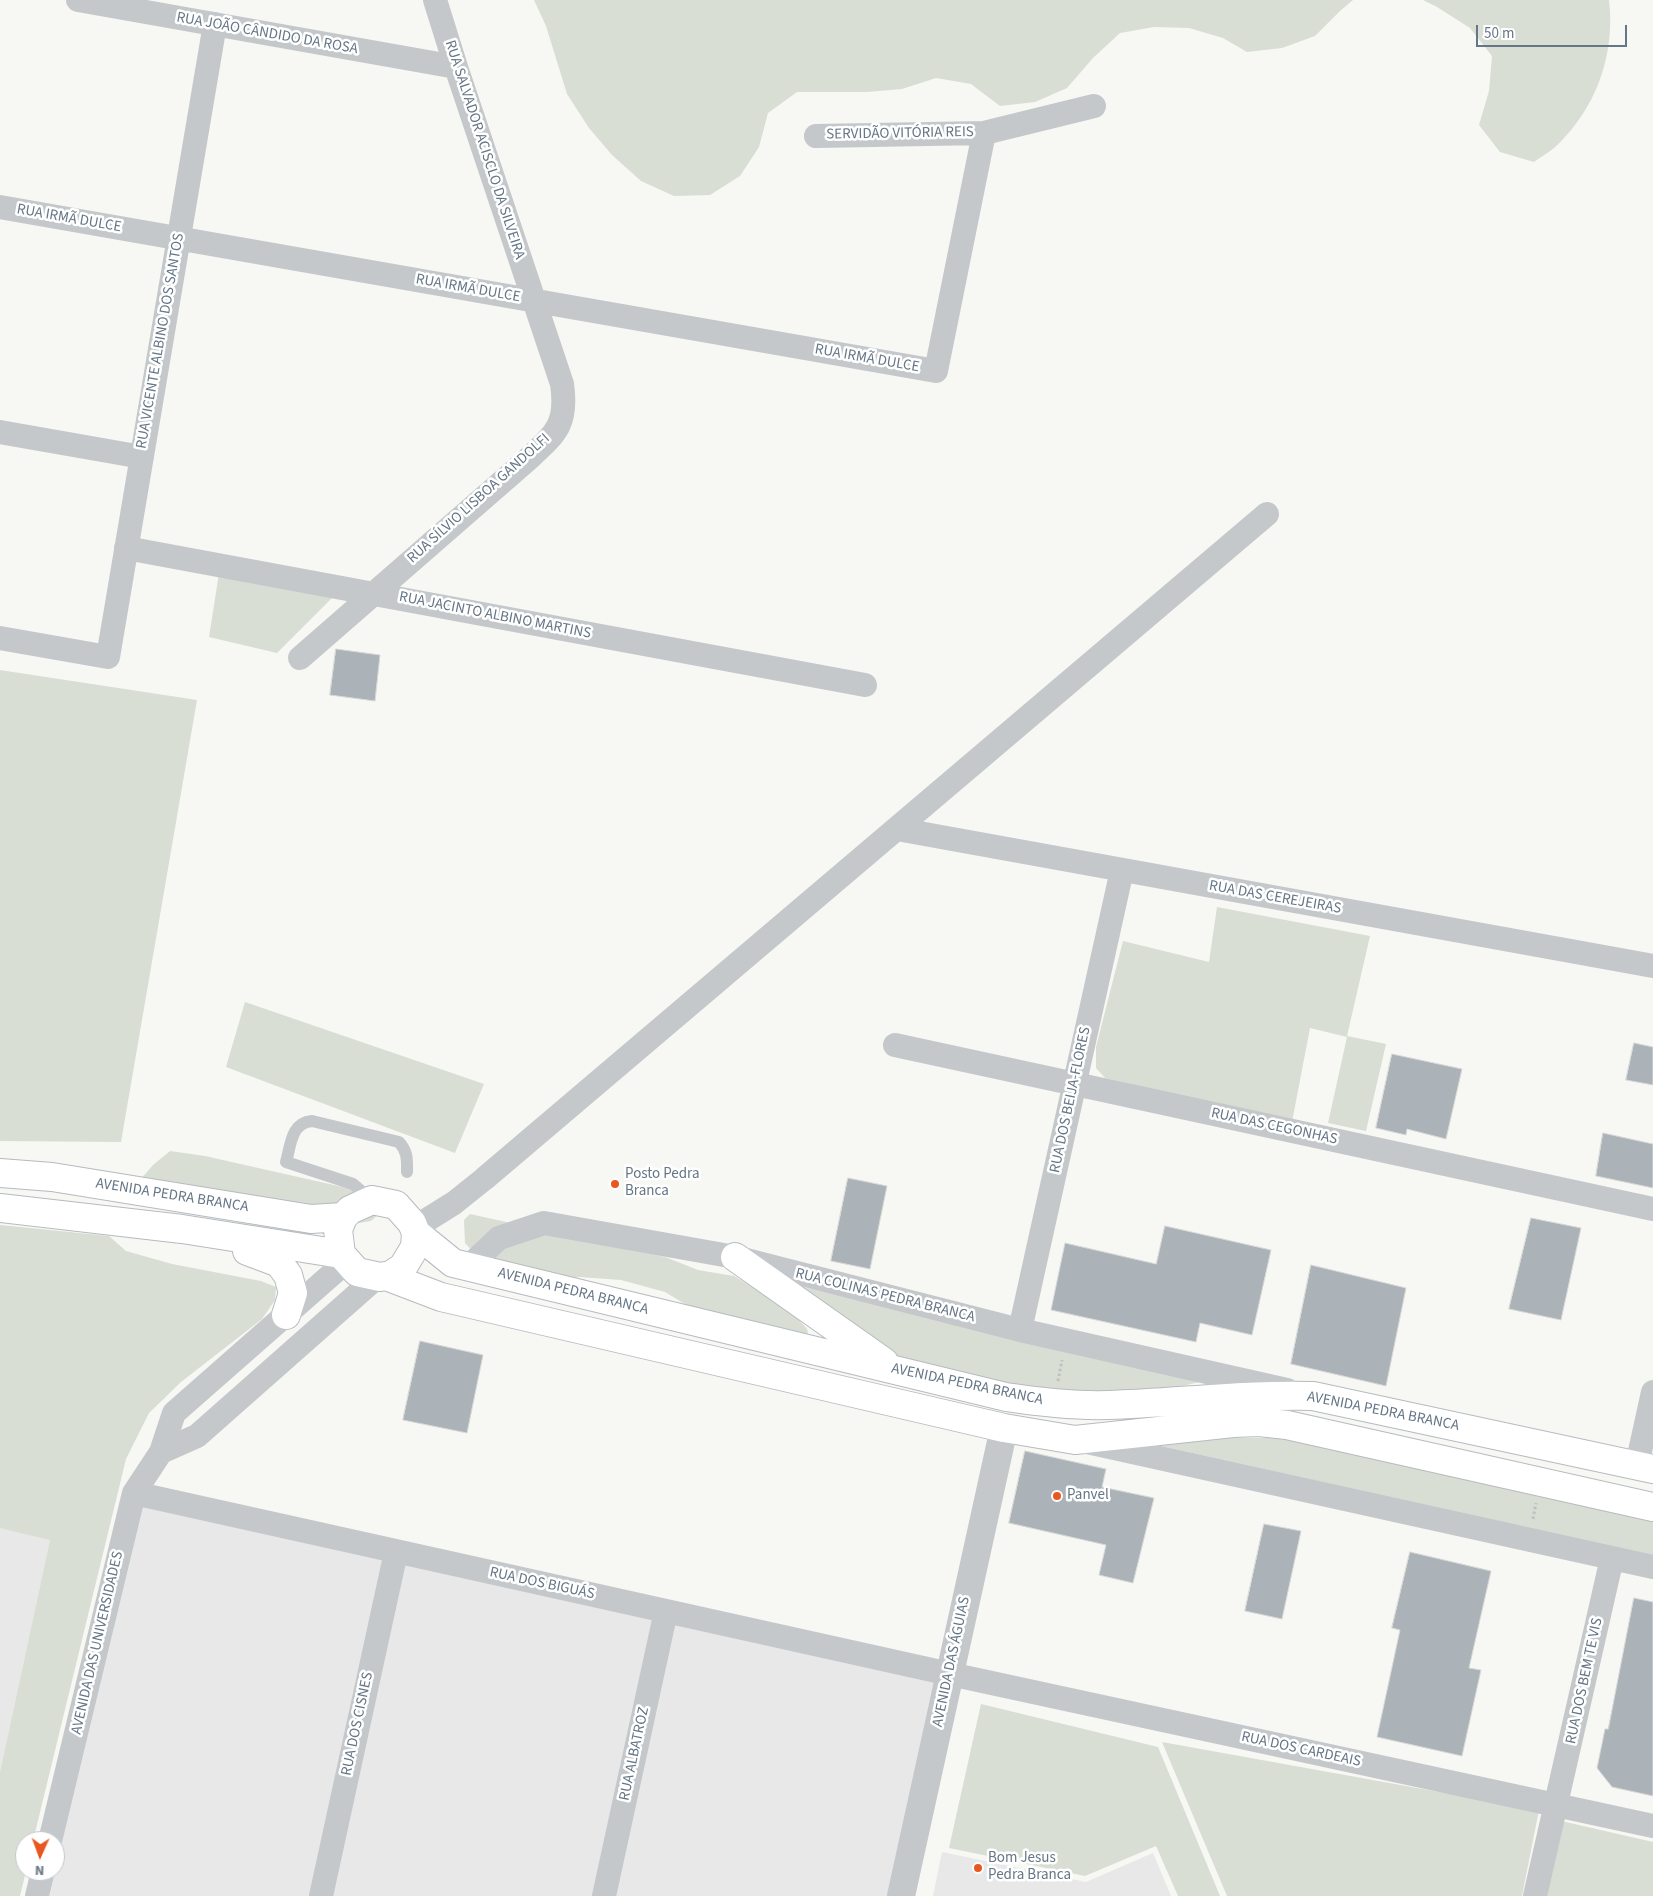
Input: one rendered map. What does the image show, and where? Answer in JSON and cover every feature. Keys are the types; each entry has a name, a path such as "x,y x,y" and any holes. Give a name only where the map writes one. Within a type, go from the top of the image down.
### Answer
{"main road":[{"name":"AVENIDA PEDRA BRANCA","path":"0,1173 52,1177 311,1219 343,1217"},
{"path":"372,1200 396,1205 412,1223 415,1231 415,1247 403,1268 382,1276 357,1272 344,1258 338,1230 343,1217 350,1210 372,1200"},
{"name":"AVENIDA PEDRA BRANCA","path":"0,1208 182,1229 344,1258"},
{"path":"182,1229 279,1263 288,1274 293,1294 286,1315"},
{"name":"AVENIDA PEDRA BRANCA","path":"415,1231 453,1263 1006,1397 1053,1403 1106,1405 1268,1395 1313,1396 1645,1467"},
{"path":"735,1257 897,1371"},
{"name":"AVENIDA PEDRA BRANCA","path":"382,1276 442,1297 1004,1428 1075,1440 1233,1423 1259,1422 1287,1425 1653,1507"}],"street":[{"name":"RUA JOÃO CÂNDIDO DA ROSA","path":"78,0 456,67"},
{"name":"RUA SALVADOR ACISCLO DA SILVEIRA","path":"435,0 534,300"},
{"name":"RUA VICENTE ALBINO DOS SANTOS","path":"0,638 108,657 215,24"},
{"name":"SERVIDÃO VITÓRIA REIS","path":"816,136 984,133 1094,106"},
{"name":"RUA IRMÃ DULCE","path":"0,207 936,371 984,133"},
{"name":"RUA SÍLVIO LISBOA GANDOLFI","path":"300,658 526,461 557,430 564,415 562,384 534,300"},
{"path":"0,432 142,457"},
{"path":"415,1231 484,1179 1267,514"},
{"name":"RUA JACINTO ALBINO MARTINS","path":"126,548 864,685"},
{"name":"RUA DAS CEREJEIRAS","path":"896,829 1653,966"},
{"name":"RUA DOS BEIJA-FLORES","path":"1020,1330 1122,870"},
{"name":"RUA DAS CEGONHAS","path":"895,1045 1653,1209"},
{"name":"RUA COLINAS PEDRA BRANCA","path":"468,1267 499,1238 544,1222 735,1257 1020,1330 1313,1396"},
{"name":"AVENIDA DAS UNIVERSIDADES","path":"52,1831 134,1493 160,1452 174,1413 286,1315 344,1258"},
{"path":"160,1452 198,1436 382,1276"},
{"path":"1645,1467 1653,1392"},
{"name":"AVENIDA DAS ÁGUIAS","path":"901,1896 1004,1428"},
{"name":"AVENIDA PEDRA BRANCA","path":"1075,1440 1653,1567"},
{"name":"RUA DOS BIGUÁS","path":"134,1493 950,1674"},
{"name":"RUA DOS CISNES","path":"321,1896 396,1552"},
{"name":"RUA DOS BEM TE VIS","path":"1535,1896 1612,1558"},
{"name":"RUA ALBATROZ","path":"604,1896 666,1611"},
{"name":"RUA DOS CARDEAIS","path":"950,1674 1653,1826"},
{"path":"37,1896 41,1881"}],"lane":[{"path":"372,1200 353,1184 286,1162 296,1128 303,1122 312,1121 400,1142 408,1158 406,1172"}],"shaded area":[{"path":"534,0 1353,0 1315,36 1282,48 1247,52 1223,38 1189,28 1154,27 1120,33 1093,58 1067,88 1035,102 1000,106 971,84 936,78 902,89 867,92 797,92 768,113 759,147 740,176 710,195 674,196 641,181 612,155 589,128 567,94 546,26"},
{"path":"1423,0 1609,0 1609,37 1607,56 1602,74 1587,108 1561,142 1534,162 1500,152 1479,125 1489,91 1492,56 1470,28"},
{"path":"220,567 338,592 277,653 209,637"},
{"path":"0,670 197,700 121,1142 0,1141"},
{"path":"1217,907 1370,936 1347,1036 1386,1044 1366,1131 1328,1123 1347,1037 1310,1028 1292,1122 1105,1078 1096,1068 1096,1047 1123,941 1209,962"},
{"path":"245,1002 484,1084 455,1153 226,1067"},
{"path":"170,1151 205,1156 387,1197 389,1205 371,1221 353,1224 140,1180 153,1165"},
{"path":"470,1214 665,1257 698,1270 734,1276 790,1310 807,1329 808,1333 805,1335 695,1310 665,1292 621,1280 580,1277 563,1280 476,1255 465,1243 464,1220"},
{"path":"0,1225 109,1236 126,1251 172,1264 261,1281 276,1287 275,1300 262,1319 181,1382 149,1413 126,1459 35,1831 15,1831 15,1881 24,1881 20,1896 0,1896 0,1772 50,1540 0,1528"},
{"path":"795,1285 1208,1380 1161,1391 1029,1392 891,1355"},
{"path":"1230,1438 1286,1438 1653,1519 1653,1556 1152,1444"},
{"path":"135,1505 939,1681 891,1896 50,1896 53,1881 65,1881 64,1831 128,1528"},
{"path":"0,1525 51,1536 0,1772"},
{"path":"981,1704 1158,1747 1220,1896 1178,1896 1156,1846 1085,1876 949,1848"},
{"path":"1162,1742 1539,1810 1522,1896 1227,1896"},
{"path":"1557,1820 1653,1842 1653,1896 1538,1896"},
{"name":"Bom Jesus Pedra Branca","path":"942,1852 1086,1882 1153,1853 1171,1896 933,1896"}],"building":[{"path":"336,649 380,655 375,701 330,695"},
{"path":"1634,1043 1653,1047 1653,1085 1626,1080"},
{"path":"1392,1054 1462,1069 1446,1139 1407,1129 1406,1135 1376,1128"},
{"path":"1603,1133 1653,1144 1653,1188 1596,1176"},
{"path":"848,1178 887,1186 870,1269 831,1261"},
{"path":"1531,1218 1581,1228 1561,1320 1509,1309"},
{"path":"1165,1226 1271,1250 1252,1335 1200,1323 1196,1342 1051,1310 1065,1243 1156,1264"},
{"path":"1311,1265 1406,1288 1386,1386 1291,1364"},
{"path":"420,1341 483,1355 467,1433 403,1420"},
{"name":"Panvel","path":"1025,1451 1106,1469 1102,1487 1154,1498 1133,1583 1099,1575 1106,1545 1009,1523"},
{"path":"1264,1524 1301,1531 1282,1619 1245,1611"},
{"path":"1410,1552 1491,1571 1469,1668 1481,1670 1462,1756 1377,1737 1400,1630 1392,1628"},
{"path":"1634,1598 1653,1602 1653,1796 1612,1787 1597,1768 1605,1729 1608,1729"}],"place":[{"name":"Posto Pedra Branca","path":"615,1184"},
{"name":"Panvel","path":"1057,1496"},
{"name":"Bom Jesus Pedra Branca","path":"978,1868"}]}
